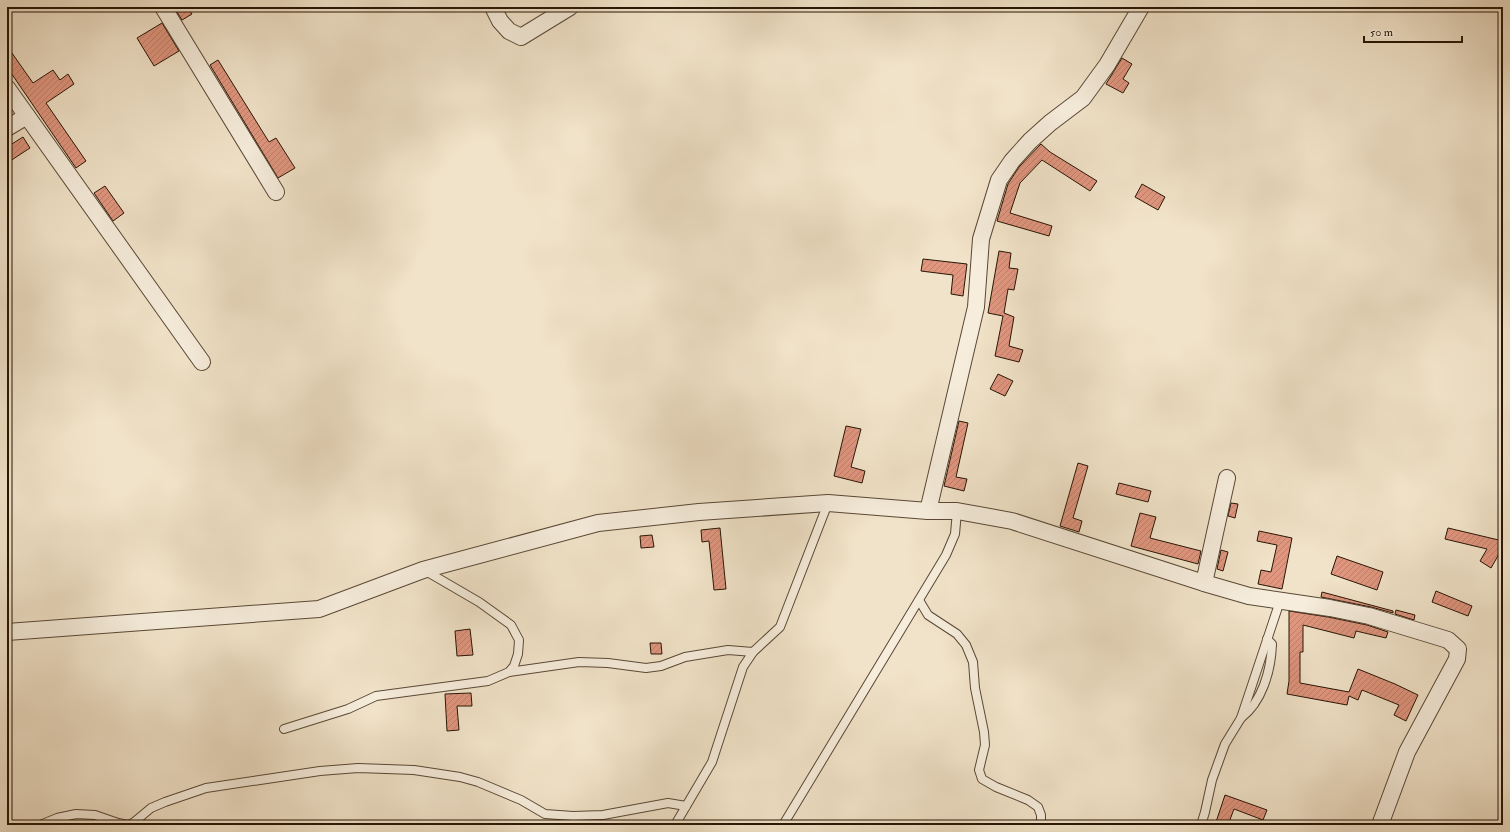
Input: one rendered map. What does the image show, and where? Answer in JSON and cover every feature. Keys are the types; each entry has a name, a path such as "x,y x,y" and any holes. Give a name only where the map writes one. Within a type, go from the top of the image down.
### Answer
{"street":[{"path":"163,7 276,192"},
{"path":"493,7 500,21 509,31 521,37 570,7"},
{"path":"928,511 976,307 981,239 999,180 1012,160 1030,141 1050,123 1083,98 1107,65 1141,7"},
{"path":"7,88 202,362"},
{"path":"7,128 27,116"},
{"path":"1204,583 1227,478"},
{"path":"7,632 319,609 423,570 598,523 699,512 828,503 928,511 957,511 1012,521 1204,583 1250,596 1330,608 1369,616 1448,640 1458,649 1457,659 1407,752 1380,825"}],"lane":[{"path":"675,825 712,762 743,667 753,652 780,627 828,503"},
{"path":"783,825 946,556 956,534 957,511"},
{"path":"423,570 479,602 511,626 520,640 514,666 509,672"},
{"path":"919,600 928,615 957,634 966,645 973,662 975,688 984,732 985,745 979,770 982,779 996,787 1028,800 1038,807 1041,815 1041,825"},
{"path":"1201,825 1212,780 1225,744 1241,718 1280,601"},
{"path":"284,729 348,709 376,696 488,681 509,672 579,662 608,663 646,668 662,666 685,657 728,650 753,652"},
{"path":"40,825 57,818 76,814 95,815 128,825 133,823 152,808 206,788 320,771 358,768 414,770 472,780 521,800 545,814 573,816 603,815 668,803 686,806"}],"building":[{"path":"174,7 187,7 192,14 182,20"},
{"path":"162,23 179,51 154,66 137,38"},
{"path":"7,46 33,83 53,70 60,80 68,74 74,84 46,103 86,161 76,168 7,67"},
{"path":"1122,58 1132,64 1123,79 1129,83 1123,93 1106,84"},
{"path":"218,60 269,142 276,138 295,168 278,178 210,65"},
{"path":"23,137 30,148 7,163 7,147"},
{"path":"1041,144 1050,152 1097,181 1090,191 1042,160 1020,183 1010,213 1052,226 1049,236 997,221 1008,184 1019,167"},
{"path":"1142,184 1165,197 1158,210 1135,197"},
{"path":"105,186 124,213 113,221 94,193"},
{"path":"999,251 1011,253 1009,268 1018,269 1014,290 1008,289 1004,313 1014,317 1009,346 1023,350 1019,362 995,356 1003,316 988,313"},
{"path":"923,259 967,264 963,296 951,294 953,275 921,271"},
{"path":"998,374 1013,381 1005,396 990,389"},
{"path":"959,421 968,423 956,477 967,479 964,491 944,486"},
{"path":"846,426 861,429 851,467 865,471 862,483 834,476"},
{"path":"1078,463 1088,466 1073,518 1082,521 1079,532 1060,526"},
{"path":"1119,483 1151,491 1148,502 1116,494"},
{"path":"1231,503 1238,504 1235,518 1228,516"},
{"path":"1140,513 1156,517 1150,538 1201,551 1198,564 1131,546"},
{"path":"720,528 726,589 714,590 709,541 702,542 701,530"},
{"path":"1448,528 1503,541 1503,547 1491,568 1480,561 1487,549 1445,539"},
{"path":"1259,531 1292,538 1282,589 1258,584 1261,570 1271,572 1277,545 1257,541"},
{"path":"652,535 654,547 641,548 640,536"},
{"path":"1221,550 1228,552 1223,571 1217,569"},
{"path":"1337,556 1383,572 1377,590 1331,574"},
{"path":"1436,591 1472,606 1468,616 1432,602"},
{"path":"1322,592 1393,611 1393,613 1321,597"},
{"path":"1396,610 1415,615 1414,620 1395,614"},
{"path":"1289,611 1367,625 1388,632 1386,638 1356,631 1354,638 1303,625 1303,652 1300,652 1300,683 1349,692 1358,669 1418,695 1406,721 1394,715 1399,705 1362,690 1358,700 1349,696 1347,705 1287,694 1289,681"},
{"path":"470,629 473,655 457,656 455,631"},
{"path":"650,643 661,643 662,654 651,654"},
{"path":"471,693 472,706 457,706 459,730 447,731 445,694"},
{"path":"1225,795 1267,810 1263,820 1234,809 1228,825 1215,825"}]}
